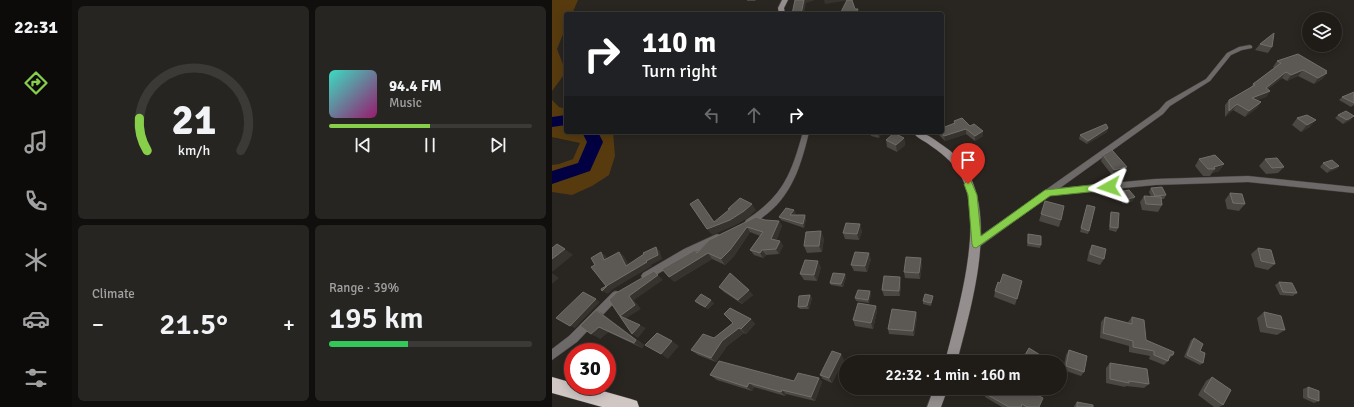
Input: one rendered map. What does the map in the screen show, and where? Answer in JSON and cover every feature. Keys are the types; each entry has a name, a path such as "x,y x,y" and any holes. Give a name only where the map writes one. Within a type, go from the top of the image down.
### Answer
{"highway":[{"path":"552,385 631,407"}],"street":[{"path":"782,12 781,8 785,0"},
{"path":"976,244 1161,112 1168,104 1214,76 1229,53 1241,47 1250,47"},
{"path":"744,225 762,215 777,201 787,187 796,166 805,134"},
{"path":"920,134 949,154 964,173 973,195 976,244 966,300 953,355"},
{"path":"1048,192 1155,182 1248,178 1354,190"},
{"path":"641,279 687,252 727,234"},
{"path":"552,355 573,339 617,293 623,289"},
{"path":"934,407 938,395"}],"shaded area":[{"path":"552,0 578,0 573,12 564,12 564,32 557,49 564,67 564,75 552,91"},
{"path":"552,100 559,107 564,108 564,134 613,134 615,156 609,175 592,186 572,195 552,192 552,165 573,159 580,143 552,137"}],"building":[{"path":"795,0 804,0 801,12 792,12"},
{"path":"847,0 852,0 855,9 858,9 857,12 841,12"},
{"path":"1274,33 1272,47 1260,44"},
{"path":"1298,54 1327,71 1325,72 1327,73 1318,78 1303,70 1291,75 1286,72 1266,88 1270,91 1252,98 1261,102 1249,111 1237,104 1229,111 1229,100 1255,85 1253,84 1281,63 1277,61"},
{"path":"1354,92 1354,103 1342,97"},
{"path":"1346,111 1354,116 1347,120 1338,115"},
{"path":"1307,115 1316,120 1307,125 1297,118"},
{"path":"962,118 970,126 974,124 983,131 975,136 966,129 944,136 942,134 944,134 944,127 955,123 954,121"},
{"path":"1106,124 1108,128 1088,141 1080,135"},
{"path":"893,134 904,138 896,145 886,140"},
{"path":"1112,150 1127,167 1114,170 1103,155"},
{"path":"1215,155 1224,164 1214,167 1215,169 1208,169 1199,159"},
{"path":"1277,158 1284,167 1272,168 1265,159"},
{"path":"1332,160 1339,166 1331,169 1323,163"},
{"path":"1162,187 1166,195 1155,196 1151,188"},
{"path":"1129,190 1135,197 1125,200 1119,192"},
{"path":"1230,193 1242,194 1245,204 1233,203"},
{"path":"1144,196 1161,197 1162,205 1146,204"},
{"path":"740,198 752,204 730,220 707,229 690,204 698,199 714,222 730,209 728,209"},
{"path":"1045,201 1064,206 1061,220 1041,214"},
{"path":"1087,205 1095,207 1089,231 1081,228"},
{"path":"786,208 794,210 790,215 805,215 803,224 779,217"},
{"path":"1111,212 1119,213 1118,228 1110,227"},
{"path":"756,217 765,220 779,221 771,239 780,241 776,249 762,250 760,253 750,250 763,232 747,227 730,250 721,259 708,253 669,277 662,269 695,250 697,253 709,240"},
{"path":"846,223 860,224 857,234 843,233"},
{"path":"821,231 819,246 804,246 806,232"},
{"path":"1028,234 1041,236 1041,245 1028,243"},
{"path":"557,244 565,249 552,259 552,248"},
{"path":"1092,245 1106,249 1104,259 1090,254"},
{"path":"656,247 658,255 608,285 602,291 601,289 606,286 591,267 595,265 591,258 601,252 604,260 619,252 626,266 644,254 643,253"},
{"path":"1258,248 1271,250 1275,264 1261,261"},
{"path":"855,252 869,253 865,266 851,265"},
{"path":"906,257 921,258 919,273 904,272"},
{"path":"805,260 818,261 814,275 800,274"},
{"path":"654,271 658,275 629,296 635,305 620,316 640,325 632,334 609,300 616,293"},
{"path":"730,273 749,290 738,300 719,287"},
{"path":"833,273 845,274 841,284 830,283"},
{"path":"1003,274 1022,281 1017,299 995,291"},
{"path":"884,276 900,277 899,291 882,290"},
{"path":"1279,282 1292,283 1297,293 1283,292"},
{"path":"858,290 870,291 868,300 855,298"},
{"path":"583,292 596,299 570,326 556,318"},
{"path":"701,294 711,300 705,307 695,301"},
{"path":"925,294 933,296 931,303 923,301"},
{"path":"810,295 807,306 798,307 799,296"},
{"path":"858,303 876,306 871,323 853,320"},
{"path":"730,308 751,319 741,329 739,328 722,341 711,358 691,350 703,334 714,338 733,323 724,314"},
{"path":"892,309 916,312 913,331 888,329"},
{"path":"596,310 636,340 634,343 599,327 591,334 580,326"},
{"path":"1264,312 1281,316 1285,330 1267,327"},
{"path":"1105,317 1132,324 1132,317 1144,320 1146,340 1174,352 1173,355 1170,355 1168,361 1154,355 1154,351 1133,347 1133,341 1103,333"},
{"path":"657,333 672,341 661,354 645,345"},
{"path":"1194,338 1203,344 1200,351 1205,353 1203,363 1187,355"},
{"path":"1029,348 1040,355 1025,355"},
{"path":"1069,350 1087,356 1084,372 1067,366"},
{"path":"832,351 841,354 839,355 829,378 820,375"},
{"path":"719,361 794,381 798,373 819,378 811,397 782,390 781,392 749,383 747,387 710,375"},
{"path":"1110,363 1147,369 1149,384 1129,381 1129,383 1110,379"},
{"path":"1212,377 1231,390 1223,405 1204,391"},
{"path":"1308,387 1319,391 1319,401 1308,397"},
{"path":"988,395 1037,395 1043,398 1039,407 1027,407 1022,404 1021,407 1009,407"},
{"path":"1077,402 1093,405 1093,407 1077,407"}],"waterway":[{"path":"552,122 564,120"},
{"path":"552,178 584,167 595,142 591,134"}],"route":[{"path":"968,184 973,195 976,244 1048,192 1109,187"}]}
